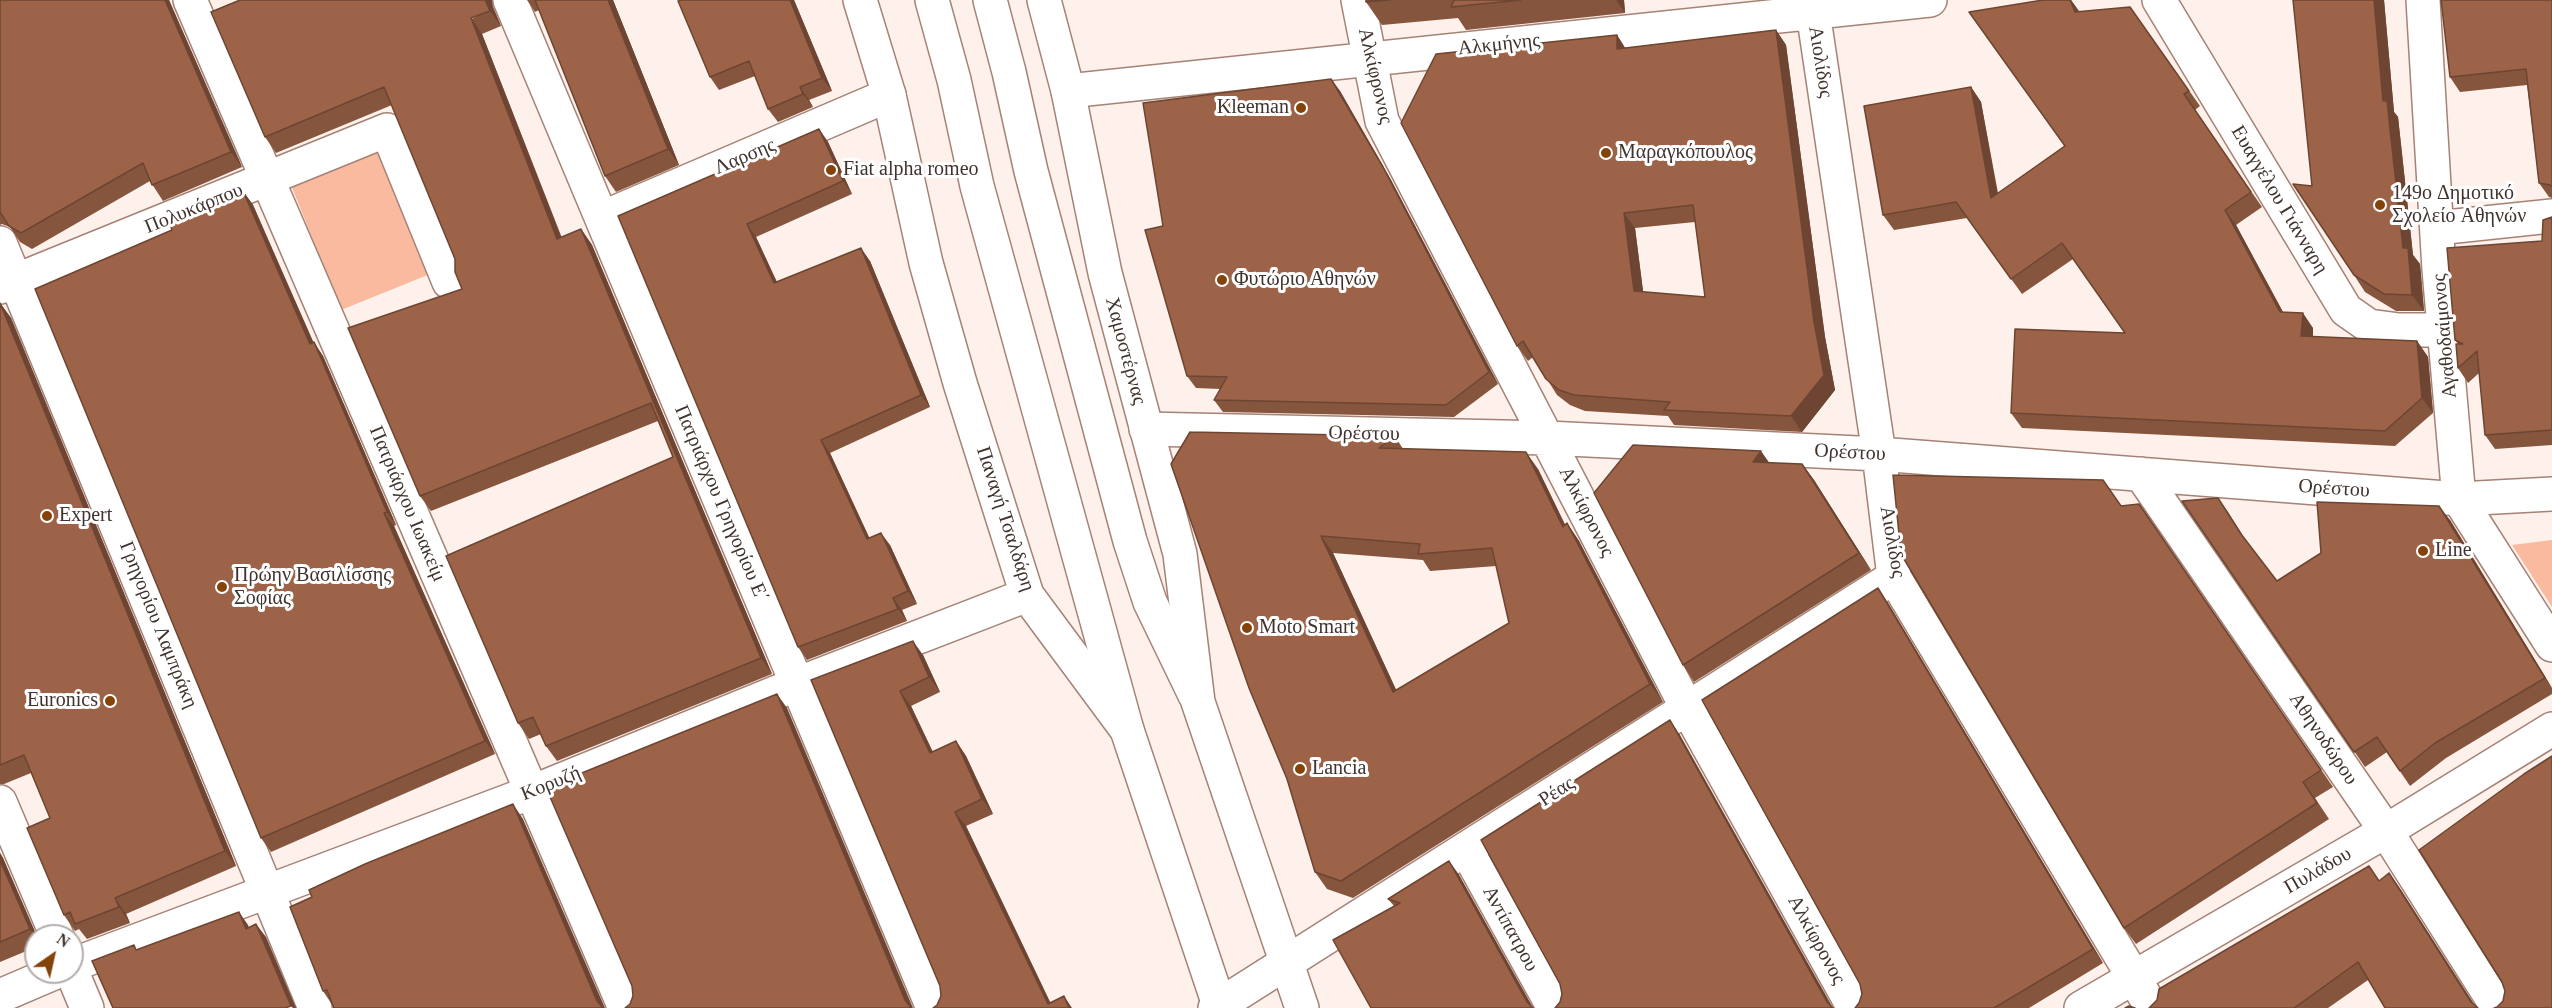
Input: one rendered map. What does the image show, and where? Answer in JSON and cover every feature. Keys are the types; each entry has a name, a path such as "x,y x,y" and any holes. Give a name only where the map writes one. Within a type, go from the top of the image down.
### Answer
{"street":[{"name":"Πατριάρχου Ιωακείμ","path":"190,0 625,1008"},
{"name":"Πατριάρχου Γρηγορίου Ε΄","path":"510,0 933,1008"},
{"name":"Παναγή Τσαλδάρη","path":"860,0 889,95 926,263 960,383 1027,595 1127,730 1218,1007"},
{"path":"932,0 954,80 977,186 1127,730"},
{"path":"990,0 1009,72 1030,171 1130,541 1150,602 1198,702 1302,1008"},
{"name":"Χαμοστέρνας","path":"1044,0 1068,91 1105,273 1180,554 1198,702"},
{"name":"Αλκίφρονος","path":"1358,0 1382,121 1687,708 1854,1008"},
{"name":"Αλκμήνης","path":"1068,91 1930,0"},
{"name":"Ευαγγέλου Γιάνναρη","path":"2159,0 2346,310 2369,326 2400,330 2445,330"},
{"name":"Αγαθοδαίμονος","path":"2423,0 2437,228 2459,500 2552,645"},
{"name":"Αιολίδος","path":"1813,12 1879,454 1894,577 2152,1008"},
{"name":"Λαρσης","path":"602,218 889,95"},
{"name":"Πολυκάρπου","path":"8,284 387,130 449,282"},
{"path":"2437,228 2552,216"},
{"name":"Γρηγορίου Λαμπράκη","path":"0,243 8,284 315,1008"},
{"name":"Ορέστου","path":"1146,429 1547,438 1879,454 2459,500 2552,494"},
{"name":"Αθηνοδώρου","path":"2141,474 2386,831 2498,1008"},
{"name":"Ρέας","path":"1218,1007 1894,577"},
{"name":"Κορυζή","path":"84,961 532,792 797,684 1027,595"},
{"name":"Πυλάδου","path":"2081,1008 2386,831 2552,729"},
{"path":"0,802 52,924"},
{"name":"Αντίπατρου","path":"1466,849 1554,1008"},
{"path":"0,996 28,984"},
{"path":"77,984 87,1008"}],"shaded area":[{"path":"384,147 435,272 341,310 291,185"},
{"path":"2552,540 2552,607 2512,545"}],"building":[{"path":"0,0 165,0 231,152 152,185 143,163 21,233 9,226 0,212"},
{"path":"240,0 485,0 490,11 471,18 557,239 581,229 761,658 546,746 533,717 518,723 446,556 673,457 651,403 420,496 348,328 462,289 455,272 455,259 384,87 265,137 211,12"},
{"path":"535,0 608,0 668,149 605,176"},
{"path":"790,0 822,78 800,87 803,94 768,109 749,61 710,77 678,1"},
{"path":"1366,0 1390,0 1366,2"},
{"path":"1454,0 1521,0 1451,7"},
{"path":"2043,0 2070,0 2075,12 2130,7 2189,91 2184,94 2251,192 2225,210 2280,312 2303,313 2301,336 2417,341 2422,398 2385,431 2011,413 2015,329 2125,333 2062,243 2011,279 1956,202 1883,215 1864,106 1971,87 1991,198 2065,146 1969,12"},
{"path":"2293,0 2374,0 2383,101 2387,101 2403,248 2408,248 2412,295 2384,294 2354,275 2293,184 2312,186"},
{"path":"2441,0 2552,0 2552,187 2539,183 2526,69 2450,77"},
{"path":"1776,30 1814,322 1824,375 1791,416 1664,410 1670,402 1574,395 1559,390 1546,379 1523,341 1517,346 1401,123 1436,54 1617,35 1617,49","holes":["1693,205 1705,297 1634,291 1624,213"]},
{"path":"1331,79 1383,167 1489,372 1446,405 1214,400 1227,377 1187,376 1145,230 1163,226 1143,103"},
{"path":"819,129 843,181 747,224 774,283 861,248 921,395 821,440 867,539 881,533 908,591 893,598 898,609 798,647 618,216"},
{"path":"243,191 310,344 314,342 387,512 384,513 485,741 261,838 35,289 172,230 169,221"},
{"path":"2552,217 2552,430 2485,435 2477,351 2458,368 2456,344 2463,344 2455,340 2447,248 2542,241 2543,220"},
{"path":"0,303 225,851 115,898 119,907 75,924 70,912 64,915 27,828 50,818 24,755 0,765"},
{"path":"1190,432 1395,436 1379,448 1526,452 1563,527 1567,523 1650,684 1341,881 1315,872 1287,779 1249,688 1171,464","holes":["1321,536 1420,544 1418,554 1492,548 1509,623 1393,692"]},
{"path":"1633,445 1761,451 1753,462 1802,464 1859,553 1683,665 1594,493"},
{"path":"1893,475 2103,480 2121,506 2139,504 2321,770 2303,782 2317,803 2124,928 1901,554"},
{"path":"2218,498 2241,534 2277,581 2321,553 2317,502 2439,506 2545,678 2435,743 2400,771 2377,737 2354,752 2182,501"},
{"path":"1878,588 2093,949 1994,1008 1855,1008 1862,994 1860,984 1702,700"},
{"path":"913,641 929,677 900,691 930,753 956,741 982,799 955,812 1048,1004 1064,996 1069,1008 933,1008 941,996 940,986 811,680"},
{"path":"777,694 905,1000 911,1008 625,1008 630,1004 633,996 632,986 547,790 563,783 562,781"},
{"path":"1670,720 1827,1002 1833,1008 1555,1008 1562,994 1560,984 1481,840"},
{"path":"2552,756 2552,1008 2494,1008 2503,1001 2505,991 2502,982 2419,850"},
{"path":"513,804 597,1001 603,1008 334,1008 327,990 323,991 290,907 312,897 309,890 365,864"},
{"path":"0,860 28,924 24,924 24,932 0,942"},
{"path":"1449,861 1527,1002 1533,1008 1371,1008 1333,940 1400,903 1388,899"},
{"path":"2369,866 2379,881 2389,873 2471,1002 2478,1008 2385,1008 2358,962 2294,1008 2149,1008 2157,1000 2159,989"},
{"path":"239,912 246,929 256,924 291,1006 285,1008 113,1008 92,961 134,945 136,950"}],"place":[{"name":"Kleeman","path":"1301,108"},
{"name":"Μαραγκόπουλος","path":"1606,153"},
{"name":"Fiat alpha romeo","path":"831,170"},
{"name":"149ο Δημοτικό Σχολείο Αθηνών","path":"2380,205"},
{"name":"Φυτώριο Αθηνών","path":"1222,280"},
{"name":"Expert","path":"47,516"},
{"name":"Line","path":"2423,551"},
{"name":"Πρώην Βασιλίσσης Σοφίας","path":"222,587"},
{"name":"Moto Smart","path":"1247,628"},
{"name":"Euronics","path":"110,701"},
{"name":"Lancia","path":"1300,769"}]}
